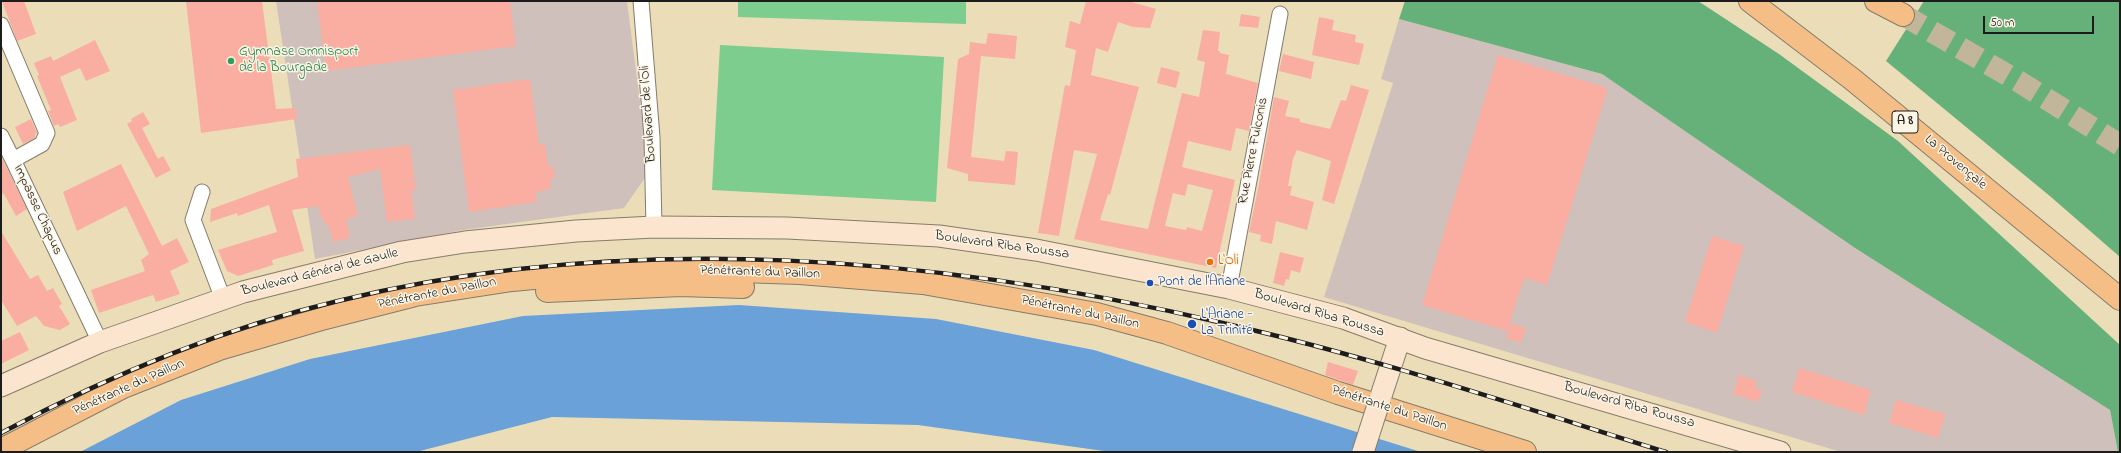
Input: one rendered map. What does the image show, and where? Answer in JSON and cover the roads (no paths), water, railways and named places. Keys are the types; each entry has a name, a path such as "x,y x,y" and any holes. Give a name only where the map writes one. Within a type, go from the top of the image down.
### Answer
{"main road":[{"name":"La Provençale","path":"1750,1 1852,79 2120,299"},
{"path":"1876,1 1903,15"},
{"name":"Pénétrante du Paillon","path":"1,450 123,387 219,349 325,318 415,295 512,280 598,272 680,269 800,273 924,283 1097,314 1167,333 1338,393 1525,452"},
{"name":"Pénétrante du Paillon","path":"22,452 131,398 223,362 328,331 419,309 513,294 681,285 800,288 923,297 1094,327 1161,347 1337,407 1484,452"}],"street":[{"name":"Boulevard de l'Oli","path":"641,1 652,137 654,227"},
{"name":"Rue Pierre Fulconis","path":"1229,288 1280,14"},
{"name":"Impasse Chapus","path":"1,25 46,133 42,144 13,160 100,342"},
{"path":"1,136 13,160"},
{"path":"202,192 193,220 223,299"},
{"name":"Boulevard Riba Roussa","path":"654,227 788,228 939,236 1036,250 1229,288 1343,318 1425,348 1780,452"},
{"name":"Boulevard Général de Gaulle","path":"1,386 100,342 223,299 358,262 402,252 465,242 576,231 654,227"},
{"path":"1363,452 1400,338"}],"water":[{"path":"739,305 936,319 1094,350 1421,452 1111,452 918,425 552,417 416,452 80,452 181,400 310,359 523,316"}],"tunnel":[{"path":"1903,15 2018,81 2120,145"}],"railway":[{"path":"1,433 82,392 165,356 251,325 338,301 448,279 559,265 671,259 783,260 896,268 1007,282 1118,301 1227,324 1283,337 1393,368 1666,452"}],"place":[{"name":"Gymnase Omnisport de la Bourgade","path":"231,61"},
{"name":"L'Oli","path":"1210,262"},
{"name":"Pont de l'Ariane","path":"1150,283"},
{"name":"L'Ariane - La Trinité","path":"1192,324"}]}
